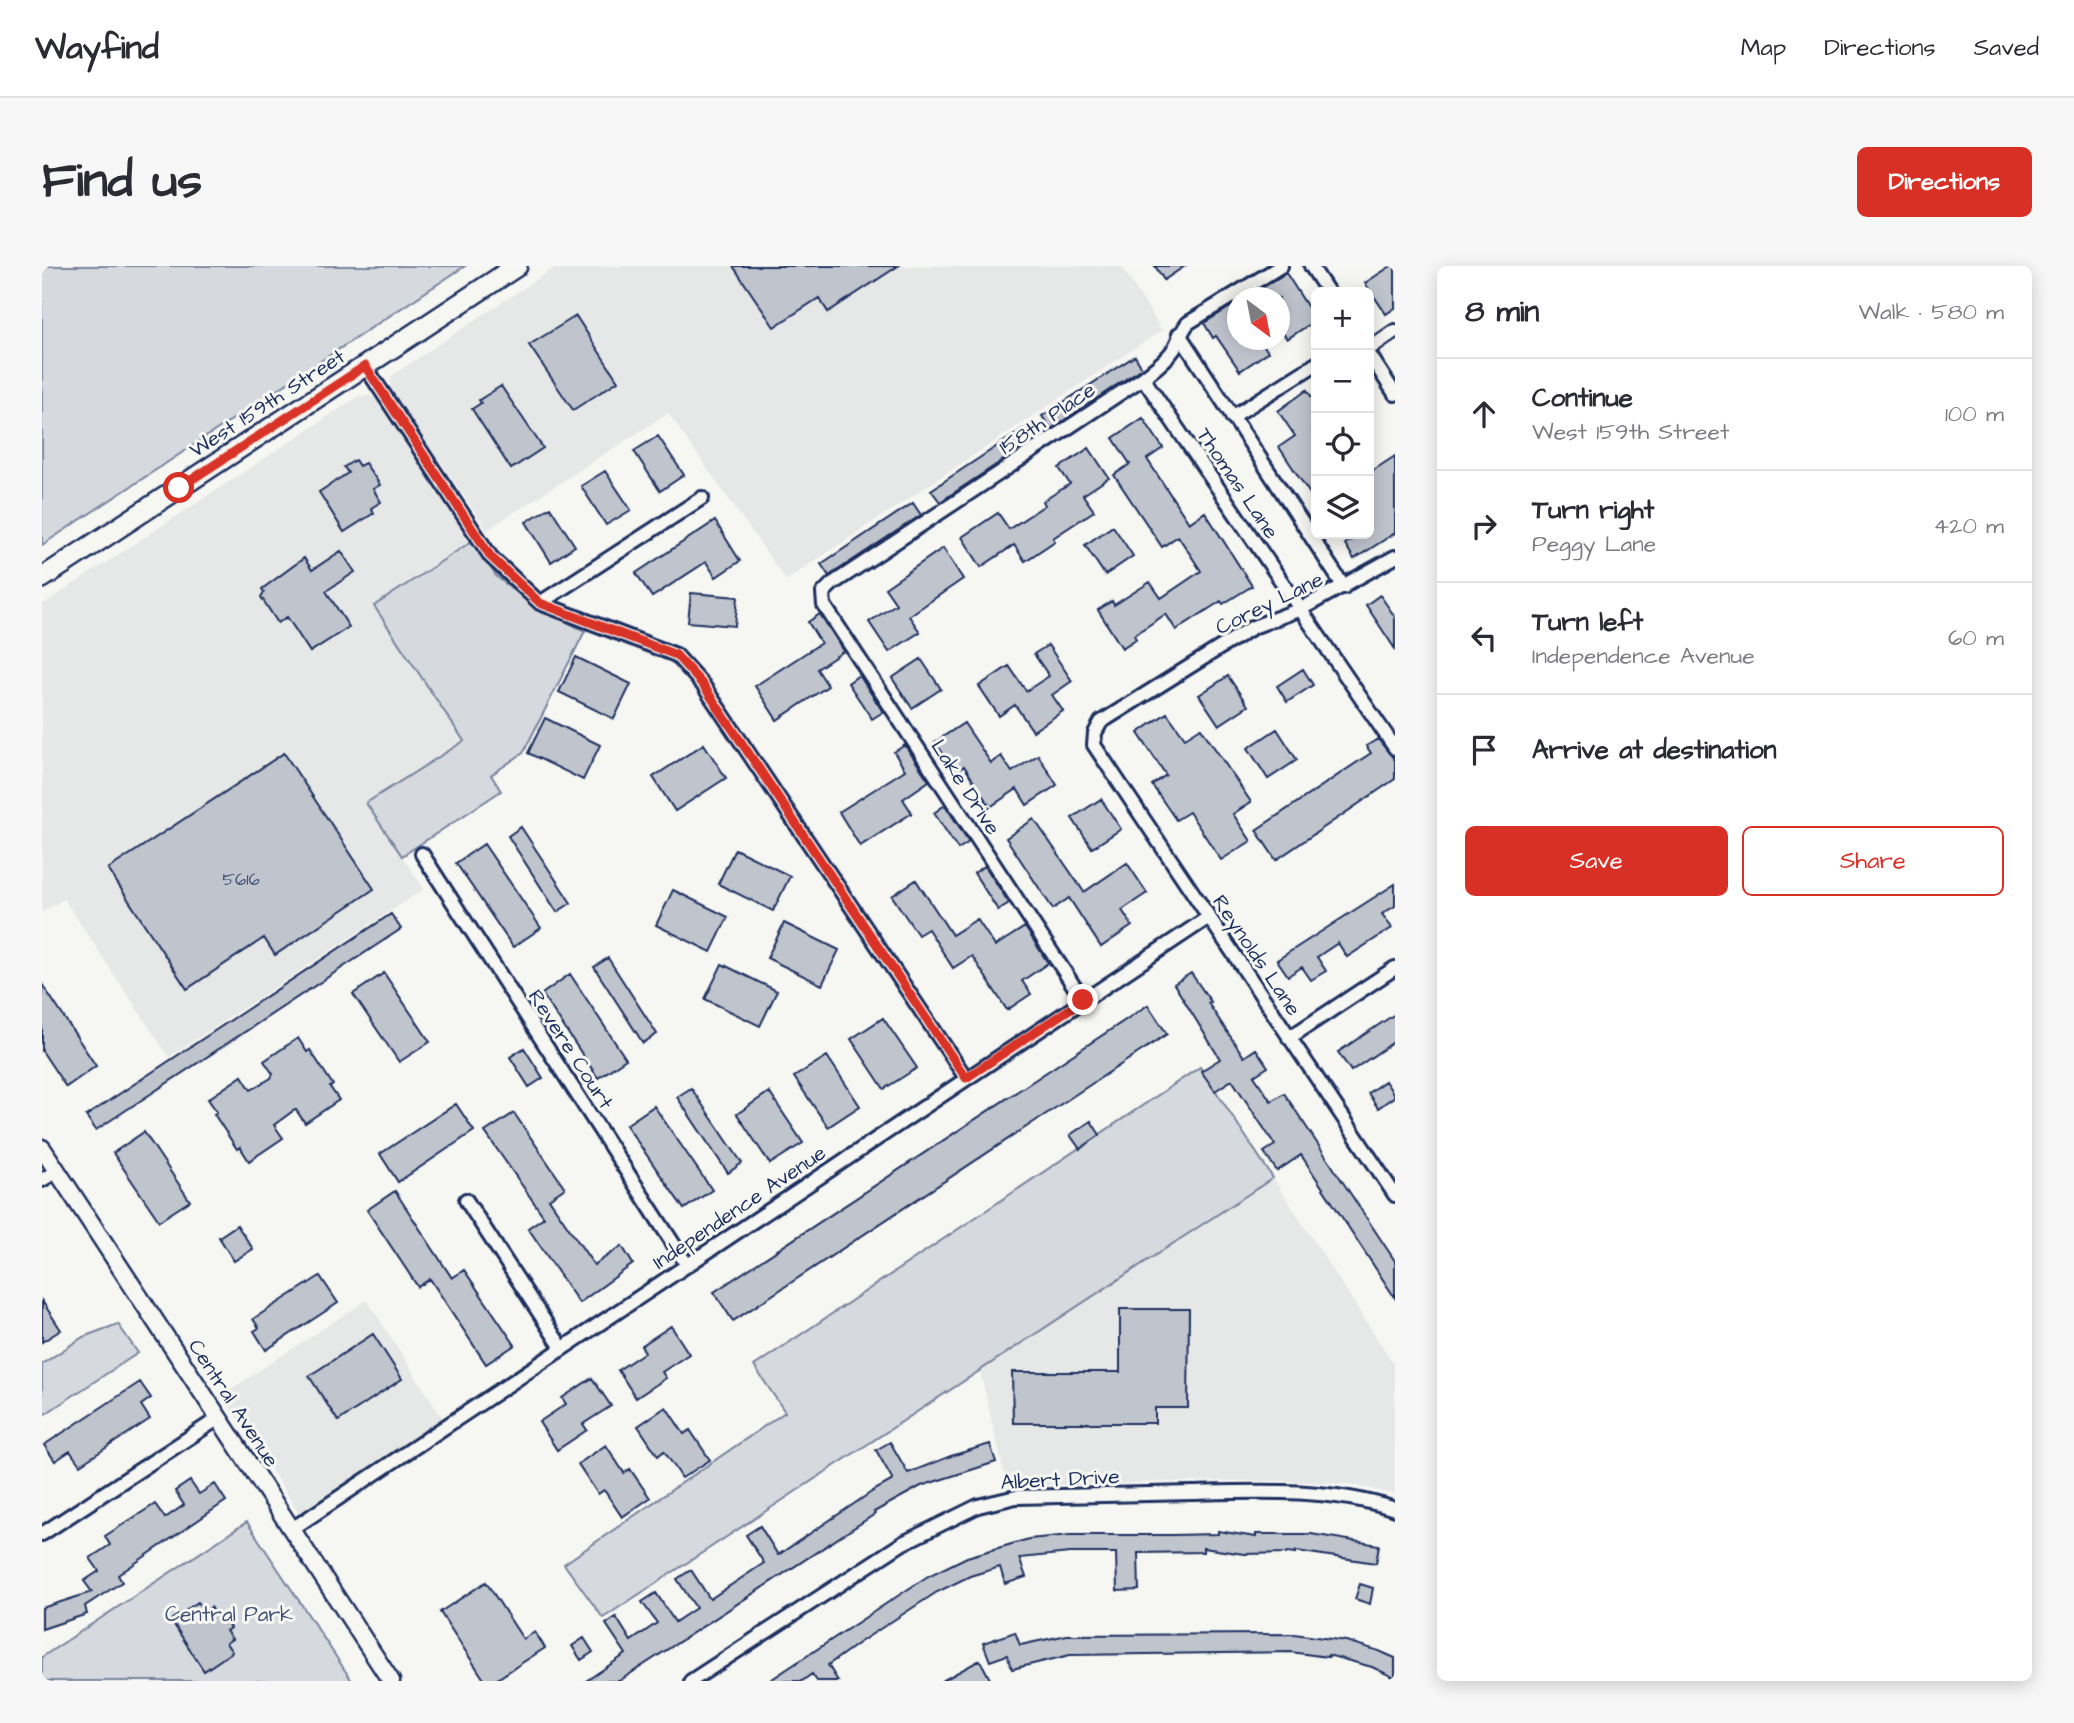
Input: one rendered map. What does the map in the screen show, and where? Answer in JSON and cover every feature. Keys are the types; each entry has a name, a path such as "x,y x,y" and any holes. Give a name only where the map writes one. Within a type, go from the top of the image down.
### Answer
{"main road":[{"name":"West 159th Street","path":"42,578 517,266"}],"street":[{"name":"158th Place","path":"823,593 832,584 1143,378 1164,362 1176,347 1179,334 1188,323 1280,266"},
{"path":"1311,266 1325,287"},
{"path":"1370,350 1395,331"},
{"name":"Thomas Lane","path":"1179,334 1344,587"},
{"path":"1374,359 1395,394"},
{"path":"365,366 491,557 540,603 676,655 703,685 966,1078"},
{"path":"1232,417 1311,367"},
{"name":"Thomas Lane","path":"1143,378 1395,748"},
{"path":"540,603 702,498"},
{"name":"Corey Lane","path":"1095,733 1101,722 1253,627 1301,609 1395,557"},
{"name":"Lake Drive","path":"823,593 824,605 1083,1000"},
{"name":"Reynolds Lane","path":"1095,733 1094,745 1395,1195"},
{"name":"Revere Court","path":"422,854 687,1265"},
{"name":"Independence Avenue","path":"292,1529 1209,917"},
{"path":"1289,1038 1395,968"},
{"name":"Central Avenue","path":"42,1148 391,1681"},
{"path":"42,1180 57,1171"},
{"path":"466,1200 562,1348"},
{"path":"42,1534 219,1418"},
{"name":"Albert Drive","path":"691,1681 903,1543 978,1506 1016,1497 1276,1491 1324,1494 1395,1509"}],"shaded area":[{"path":"557,266 1121,266 1162,330 786,580 668,413 487,530 391,390 391,376"},
{"path":"370,395 378,401 472,541 375,606 464,740 366,803 424,889 169,1057 64,899 42,912 42,605 359,396"},
{"path":"1273,1178 1395,1366 1395,1494 1348,1484 1292,1481 1007,1486 980,1371"},
{"path":"367,1300 443,1419 300,1514 222,1395"}],"green space":[{"path":"42,266 465,266 42,545"},
{"path":"472,541 497,577 533,605 585,631 523,753 491,775 501,791 402,856 366,803 464,741 374,606"},
{"path":"1200,1067 1273,1178 603,1618 564,1564 785,1412 754,1366"},
{"path":"118,1324 138,1353 42,1416 42,1364 83,1337"},
{"name":"Central Park","path":"247,1522 352,1681 42,1681 42,1657"}],"building":[{"path":"733,266 898,266 828,312 819,298 774,327"},
{"path":"1155,266 1185,266 1164,280"},
{"path":"1395,266 1395,308 1386,314 1374,296 1374,287 1368,287 1365,283"},
{"path":"1286,273 1311,312 1311,323 1290,337 1290,287 1264,287"},
{"path":"1227,309 1227,350 1268,352 1240,371 1204,323"},
{"path":"576,316 618,381 573,410 529,345"},
{"path":"1135,356 1142,368 1051,429 1042,416"},
{"path":"501,386 543,448 511,469 472,409 481,403 479,400"},
{"path":"1307,390 1311,396 1311,495 1279,447 1295,436 1278,411"},
{"path":"1143,418 1163,448 1147,459 1189,523 1205,512 1252,586 1223,604 1221,601 1176,630 1166,614 1134,635 1136,639 1122,648 1098,610 1112,601 1114,605 1150,582 1161,598 1201,571 1178,536 1162,547 1114,475 1130,464 1113,438"},
{"path":"1023,429 1032,441 940,502 931,490"},
{"path":"658,436 684,475 660,491 634,451"},
{"path":"1089,448 1109,478 1083,495 1094,511 1053,538 1055,541 1025,561 1014,545 981,567 962,537 998,513 1009,529 1045,505 1043,501 1070,484 1059,468"},
{"path":"1395,456 1395,533 1354,559 1345,544 1353,539 1374,539 1374,470"},
{"path":"355,460 359,466 365,463 380,485 373,489 381,502 371,508 374,513 344,532 319,492 348,473 344,467"},
{"path":"605,471 631,510 606,525 581,486"},
{"path":"913,503 921,515 829,576 821,564"},
{"path":"550,507 575,546 551,562 526,522"},
{"path":"715,521 740,561 716,577 706,562 652,597 636,573"},
{"path":"1113,526 1133,556 1105,575 1085,545"},
{"path":"943,548 963,579 909,616 920,632 889,652 869,622 896,604 885,588"},
{"path":"341,551 355,572 326,591 349,627 310,652 287,617 278,623 261,597 264,592 262,589 304,558 312,570"},
{"path":"691,593 738,597 735,626 688,622"},
{"path":"1380,595 1395,617 1395,649 1366,605"},
{"path":"820,614 844,651 817,669 828,686 777,720 755,686 821,643 808,622"},
{"path":"1048,645 1072,681 1052,695 1063,711 1033,731 1015,705 999,716 979,686 1009,666 1026,691 1049,676 1034,654"},
{"path":"576,657 631,684 614,719 559,692"},
{"path":"921,659 941,689 912,708 892,678"},
{"path":"1303,669 1313,685 1287,702 1277,686"},
{"path":"859,675 883,712 872,719 848,683"},
{"path":"1228,676 1248,706 1219,725 1199,695"},
{"path":"1167,713 1185,738 1201,728 1251,802 1233,814 1251,841 1221,860 1189,812 1176,820 1152,785 1166,775 1138,733"},
{"path":"545,718 600,745 583,780 528,753"},
{"path":"964,723 991,763 1001,756 1012,772 1038,755 1057,785 1027,805 1017,789 990,807 964,766 956,772 935,742"},
{"path":"1277,729 1297,760 1268,779 1248,748"},
{"path":"1378,739 1395,760 1395,779 1276,860 1256,830 1371,753 1366,746"},
{"path":"704,744 726,778 675,811 653,777"},
{"path":"905,745 929,781 903,799 912,813 860,846 839,812 905,770 894,752"},
{"path":"284,753 374,889 275,955 264,938 187,989 108,869"},
{"path":"1101,799 1121,829 1092,848 1072,818"},
{"path":"945,805 969,842 958,849 934,813"},
{"path":"1034,819 1084,892 1127,863 1147,893 1122,910 1132,926 1101,947 1069,898 1053,909 1006,838"},
{"path":"521,827 571,903 557,912 508,836"},
{"path":"484,844 541,928 513,947 456,863"},
{"path":"735,849 790,876 773,911 718,884"},
{"path":"985,866 1009,903 998,910 974,873"},
{"path":"916,880 952,935 977,919 995,946 1025,927 1048,963 1022,981 1031,994 1007,1010 972,956 953,968 928,929 918,935 892,896"},
{"path":"1395,884 1395,906 1382,914 1392,928 1347,957 1338,943 1317,957 1326,971 1311,980 1302,967 1288,976 1277,960"},
{"path":"673,890 728,917 711,952 656,925"},
{"path":"391,914 401,929 96,1130 86,1116"},
{"path":"784,923 839,950 822,985 767,958"},
{"path":"608,958 657,1034 643,1043 594,967"},
{"path":"722,964 777,991 760,1026 705,999"},
{"path":"384,973 430,1042 399,1062 353,994"},
{"path":"1191,973 1244,1057 1256,1049 1268,1067 1254,1076 1271,1101 1284,1093 1395,1261 1395,1298 1301,1155 1277,1171 1264,1152 1275,1145 1232,1080 1215,1091 1201,1071 1220,1059 1174,984"},
{"path":"570,974 626,1059 598,1078 542,994"},
{"path":"42,984 96,1066 66,1087 42,1051"},
{"path":"1148,1005 1167,1034 733,1321 714,1292"},
{"path":"1395,1014 1395,1041 1351,1071 1338,1052"},
{"path":"883,1018 917,1068 884,1089 851,1039"},
{"path":"298,1038 307,1052 310,1050 333,1085 330,1087 339,1100 305,1123 296,1110 293,1111 274,1125 283,1138 249,1161 240,1147 237,1149 214,1114 217,1112 208,1099 242,1076 251,1090 271,1078 273,1074 264,1061"},
{"path":"524,1048 543,1078 529,1087 510,1057"},
{"path":"827,1056 860,1106 828,1127 794,1077"},
{"path":"1385,1081 1395,1096 1378,1108 1368,1093"},
{"path":"691,1088 742,1163 728,1173 677,1097"},
{"path":"769,1092 803,1143 770,1164 737,1114"},
{"path":"456,1104 474,1131 398,1182 380,1154"},
{"path":"654,1106 712,1190 684,1209 626,1125"},
{"path":"514,1113 565,1188 549,1199 594,1265 622,1246 633,1264 579,1303 528,1228 544,1217 485,1132"},
{"path":"1091,1121 1100,1135 1080,1149 1070,1135"},
{"path":"144,1132 190,1201 159,1221 113,1153"},
{"path":"395,1191 452,1278 464,1270 515,1345 486,1364 430,1279 418,1287 367,1210"},
{"path":"237,1225 253,1249 234,1261 219,1237"},
{"path":"320,1276 338,1303 266,1350 254,1331 259,1328 253,1319"},
{"path":"42,1301 61,1330 42,1342"},
{"path":"1120,1309 1189,1309 1188,1408 1155,1408 1155,1423 1013,1423 1012,1372 1120,1372"},
{"path":"671,1326 689,1354 662,1372 666,1378 636,1398 618,1370 645,1352 641,1346"},
{"path":"373,1334 402,1379 338,1421 309,1376"},
{"path":"592,1378 611,1406 583,1424 587,1430 557,1450 539,1422 566,1404 562,1398"},
{"path":"140,1382 151,1398 141,1405 150,1419 80,1465 70,1451 55,1461 44,1445"},
{"path":"666,1407 684,1434 690,1430 710,1460 682,1478 664,1451 658,1456 638,1426"},
{"path":"890,1442 908,1473 990,1444 996,1462 921,1486 874,1512 875,1514 619,1681 586,1681 626,1654 606,1624 616,1617 631,1641 657,1623 642,1602 656,1593 675,1622 696,1608 677,1579 691,1570 710,1599 764,1563 746,1535 760,1526 778,1555 893,1480 876,1450"},
{"path":"606,1445 624,1473 630,1469 650,1498 622,1517 604,1490 598,1494 578,1464"},
{"path":"190,1481 199,1494 215,1484 226,1501 118,1575 122,1582 85,1606 87,1614 42,1629 42,1608 92,1592 84,1581 99,1571 90,1558 110,1545 105,1536 155,1504 165,1518 184,1505 175,1491"},
{"path":"1218,1531 1256,1537 1256,1534 1311,1534 1379,1545 1376,1563 1296,1551 1244,1554 1203,1548 1203,1552 1138,1553 1139,1590 1117,1591 1116,1553 1070,1553 1019,1558 1026,1577 1005,1584 1000,1567 970,1576 937,1592 860,1642 828,1665 838,1681 817,1681 812,1674 802,1681 769,1681 928,1576 967,1557 1029,1539 1070,1535 1218,1534"},
{"path":"486,1582 523,1639 535,1632 545,1648 494,1681 485,1681 440,1612"},
{"path":"1360,1584 1373,1588 1370,1604 1355,1599"},
{"path":"198,1602 205,1611 211,1607 216,1615 220,1613 230,1628 226,1631 232,1639 226,1643 232,1652 204,1671 171,1620"},
{"path":"1015,1632 1020,1645 1067,1635 1294,1634 1346,1641 1379,1651 1395,1658 1395,1678 1372,1667 1328,1655 1290,1652 1070,1655 1012,1669 1007,1655 990,1661 983,1643"},
{"path":"584,1638 593,1652 581,1660 572,1646"},
{"path":"980,1660 991,1681 942,1681"}],"route":[{"path":"179,488 365,366 491,557 540,603 676,655 703,685 966,1078 1083,1000"}]}
